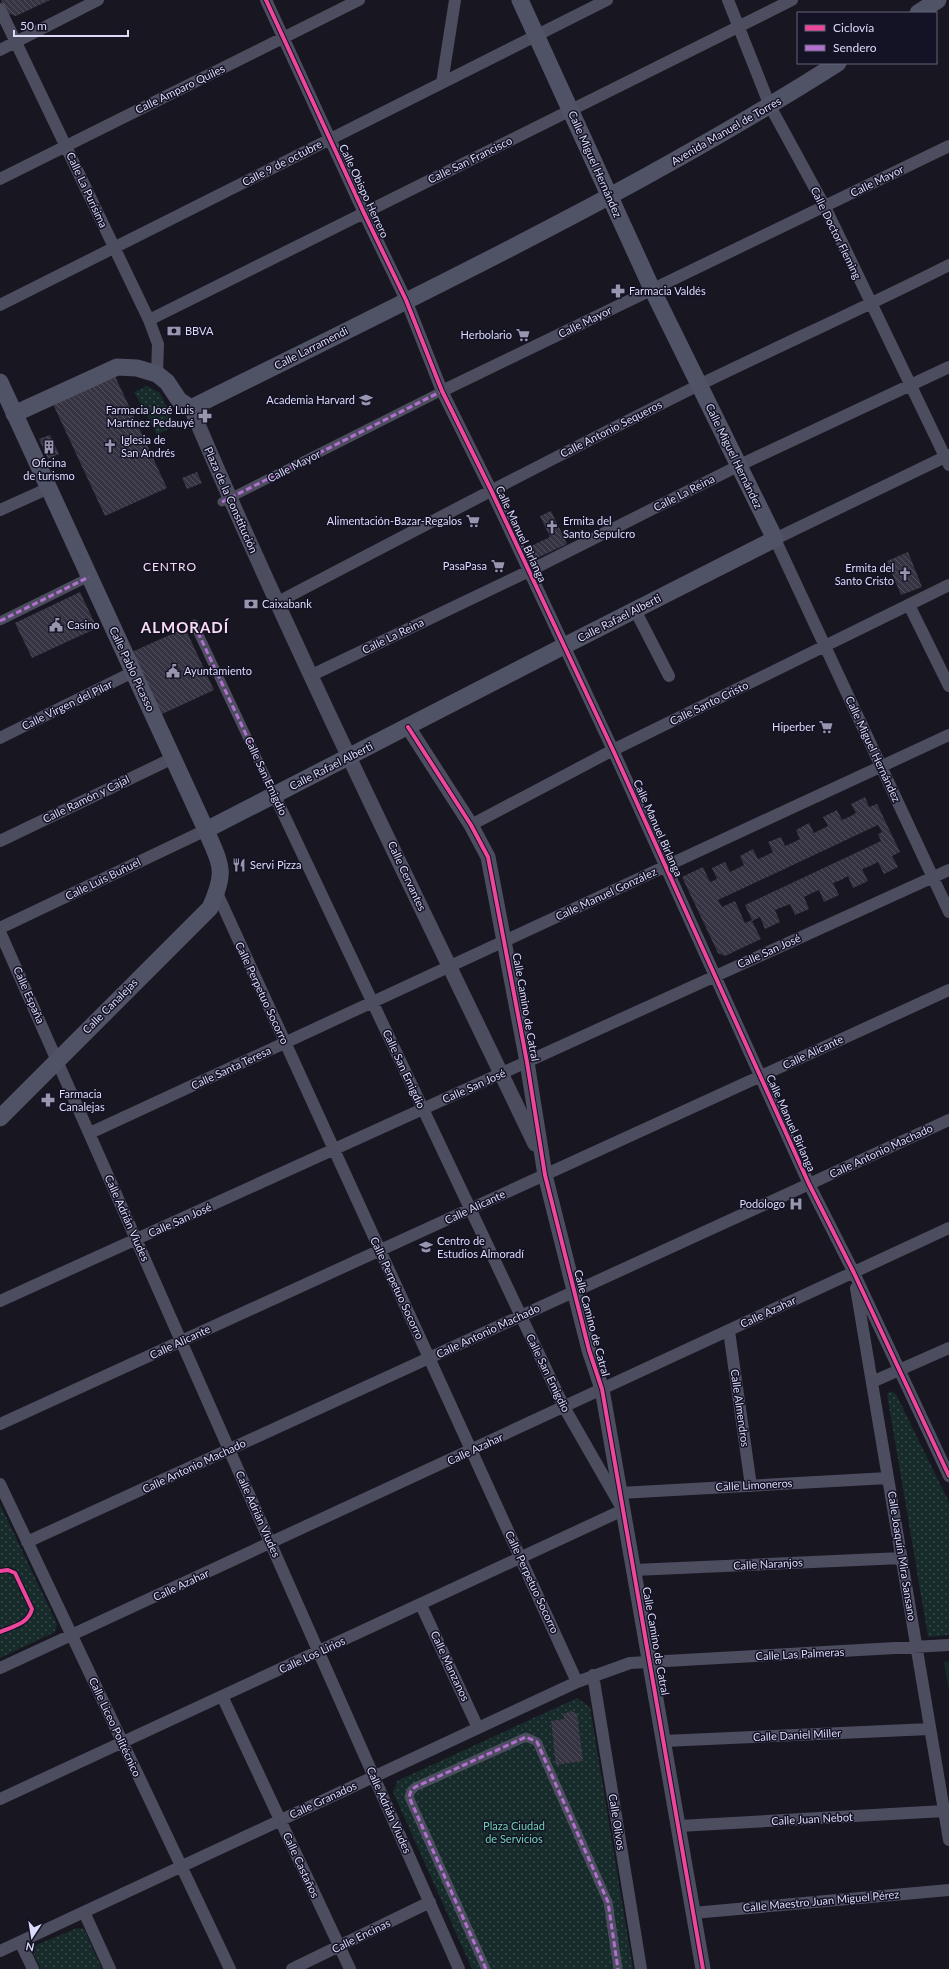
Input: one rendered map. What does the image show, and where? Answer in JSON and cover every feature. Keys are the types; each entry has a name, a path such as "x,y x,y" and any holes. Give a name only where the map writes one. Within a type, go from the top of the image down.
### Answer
{"main road":[{"name":"Calle Miguel Hernández","path":"520,0 652,289 740,465 775,539"},
{"path":"920,12 938,0"},
{"name":"Avenida Manuel de Torres","path":"610,195 638,182 770,106 836,64"},
{"name":"Calle Larramendi","path":"191,408 610,195"},
{"path":"14,414 117,367 137,368 157,374 167,382 179,400 191,408"},
{"name":"Calle Pablo Picasso","path":"2,390 49,488 206,830 219,863 221,877 216,893"},
{"name":"Calle Rafael Alberti","path":"206,830 775,539"},
{"name":"Calle Canalejas","path":"0,1118 57,1059 210,908 216,893"}],"street":[{"path":"0,50 98,0"},
{"name":"Calle Obispo Herrero","path":"266,0 364,213 406,300 442,391"},
{"name":"Calle Amparo Quiles","path":"0,179 359,0"},
{"path":"442,83 455,0"},
{"name":"Calle 9 de octubre","path":"0,305 607,0"},
{"name":"Calle Doctor Fleming","path":"728,0 770,106 825,207 870,305 948,459"},
{"name":"Calle San Francisco","path":"149,320 792,0"},
{"name":"Calle La Purísima","path":"0,9 149,320 158,344 157,374"},
{"name":"Calle Mayor","path":"226,500 442,391 949,146"},
{"name":"Calle Antonio Sequeros","path":"275,597 699,385 870,305 949,265"},
{"name":"Calle La Reina","path":"312,675 529,571 740,465 949,366"},
{"name":"Calle Manuel Birlanga","path":"442,391 491,490 564,646 809,1184 854,1273 948,1472"},
{"name":"Plaza de la Constitución","path":"191,408 226,500 275,597"},
{"name":"Calle Rafael Alberti","path":"775,539 948,459"},
{"path":"0,510 49,488"},
{"name":"Calle Miguel Hernández","path":"775,539 949,912"},
{"path":"0,621 89,577"},
{"name":"Calle Santo Cristo","path":"471,825 612,750 949,585"},
{"name":"Calle Cervantes","path":"275,597 542,1159"},
{"path":"909,605 949,686"},
{"path":"635,610 669,676"},
{"name":"Calle San Emigdio","path":"194,624 564,1407 623,1510"},
{"name":"Calle Virgen del Pilar","path":"0,738 133,672"},
{"name":"Calle Camino de Catral","path":"408,727 471,825 488,857 527,1062 545,1175 589,1350 602,1390 607,1426 651,1661 703,1969"},
{"name":"Calle Manuel González","path":"373,1002 949,735"},
{"name":"Calle Ramón y Cajal","path":"0,841 173,758"},
{"name":"Calle Luis Buñuel","path":"0,928 206,830"},
{"name":"Calle San José","path":"0,1301 949,870"},
{"name":"Calle Perpetuo Socorro","path":"216,893 577,1682"},
{"name":"Calle España","path":"0,932 57,1059"},
{"name":"Calle Alicante","path":"0,1424 949,990"},
{"name":"Calle Santa Teresa","path":"90,1133 373,1002"},
{"name":"Calle Adrián Viudes","path":"57,1059 459,1969"},
{"name":"Calle Antonio Machado","path":"28,1542 949,1120"},
{"name":"Calle Azahar","path":"0,1668 949,1228"},
{"name":"Calle Joaquín Mira Sansano","path":"854,1273 949,1840"},
{"name":"Calle Almendros","path":"729,1331 751,1486"},
{"path":"872,1382 949,1348"},
{"name":"Calle Limoneros","path":"620,1493 888,1478"},
{"name":"Calle Liceo Politécnico","path":"0,1484 230,1969"},
{"name":"Calle Los Lirios","path":"0,1799 623,1510"},
{"name":"Calle Naranjos","path":"634,1570 902,1558"},
{"name":"Calle Manzanos","path":"421,1604 478,1728"},
{"name":"Calle Las Palmeras","path":"651,1661 917,1648 949,1645"},
{"name":"Calle Granados","path":"0,1951 577,1682 630,1663 651,1661"},
{"name":"Calle Olivos","path":"593,1675 641,1969"},
{"name":"Calle Castaños","path":"222,1696 350,1969"},
{"name":"Calle Daniel Miller","path":"664,1742 930,1728"},
{"path":"486,1969 409,1797 414,1786 526,1736 535,1739 537,1742 608,1902 618,1969"},
{"name":"Calle Juan Nebot","path":"679,1826 944,1811"},
{"name":"Calle Maestro Juan Miguel Pérez","path":"693,1913 949,1890"},
{"name":"Calle Encinas","path":"292,1969 430,1902"},
{"path":"84,1912 110,1969"},
{"path":"20,1942 33,1969"}],"green space":[{"path":"147,386 160,393 175,425 157,435 134,392"},
{"path":"891,1391 896,1394 949,1502 949,1635 928,1637 887,1394"},
{"path":"0,1504 57,1624 55,1632 0,1658"},
{"path":"949,1661 949,1687 948,1687 944,1662"},
{"name":"Plaza Ciudad de Servicios","path":"577,1698 590,1707 633,1969 472,1969 393,1792 397,1781"},
{"path":"77,1928 84,1929 102,1969 41,1969 34,1955 34,1946"}],"building":[{"path":"1,0 50,0 16,16 7,13"},
{"name":"Iglesia de San Andrés","path":"115,376 167,488 105,516 53,404"},
{"name":"Oficina de turismo","path":"50,435 59,454 48,459 39,439"},
{"path":"197,472 202,483 187,489 182,478"},
{"name":"Ermita del Santo Sepulcro","path":"551,511 567,544 533,560 527,548 550,537 540,516"},
{"name":"Ermita del Santo Cristo","path":"908,552 922,587 901,595 887,561"},
{"name":"Casino","path":"80,592 97,628 32,658 15,623"},
{"name":"Ayuntamiento","path":"185,628 214,690 160,715 132,652"},
{"path":"865,797 869,807 877,804 900,852 892,856 898,867 884,874 878,862 862,869 868,881 853,888 848,876 833,883 839,895 824,902 819,890 812,893 804,897 809,909 795,915 790,904 775,910 780,922 765,929 760,917 752,921 761,939 725,956 718,953 682,877 703,867 710,882 717,879 712,868 725,862 730,872 744,865 740,856 753,849 758,859 765,856 773,852 768,842 781,837 785,846 792,843 800,839 796,830 809,823 814,833 828,826 823,817 837,810 842,820 849,817 856,813 851,804","holes":["878,825 882,832 878,834 881,841 745,905 752,920 745,923 735,901 722,907 718,900"]},
{"path":"571,1711 577,1714 583,1761 556,1765 551,1721 564,1719 563,1714"}],"marked path":[{"path":"222,502 442,391"},
{"path":"0,621 89,577"},
{"path":"194,624 274,794"},
{"path":"486,1969 409,1797 411,1791 415,1787 526,1737 537,1742 608,1902 618,1969"}],"cycle path":[{"path":"266,0 364,213 406,300 442,391 491,490 613,750 809,1184 854,1273 949,1476"},
{"path":"408,727 471,825 488,857 527,1062 545,1175 589,1350 602,1389 703,1969"},
{"path":"0,1571 8,1570 15,1573 32,1609 24,1621 0,1632"}],"place":[{"name":"Farmacia Valdés","path":"618,291"},
{"name":"BBVA","path":"174,331"},
{"name":"Herbolario","path":"523,335"},
{"name":"Academia Harvard","path":"366,400"},
{"name":"Farmacia José Luis Martínez Pedauyé","path":"205,416"},
{"name":"Iglesia de San Andrés","path":"110,446"},
{"name":"Oficina de turismo","path":"49,447"},
{"name":"Alimentación-Bazar-Regalos","path":"473,521"},
{"name":"Ermita del Santo Sepulcro","path":"552,527"},
{"name":"PasaPasa","path":"498,566"},
{"name":"Ermita del Santo Cristo","path":"905,574"},
{"name":"Caixabank","path":"251,604"},
{"name":"Casino","path":"56,625"},
{"name":"Ayuntamiento","path":"173,671"},
{"name":"Hiperber","path":"826,727"},
{"name":"Servi Pizza","path":"239,865"},
{"name":"Farmacia Canalejas","path":"48,1100"},
{"name":"Podologo","path":"796,1204"},
{"name":"Centro de Estudios Almoradí","path":"426,1247"}],"district":[{"name":"CENTRO","path":"170,567"},
{"name":"ALMORADÍ","path":"185,628"}]}
